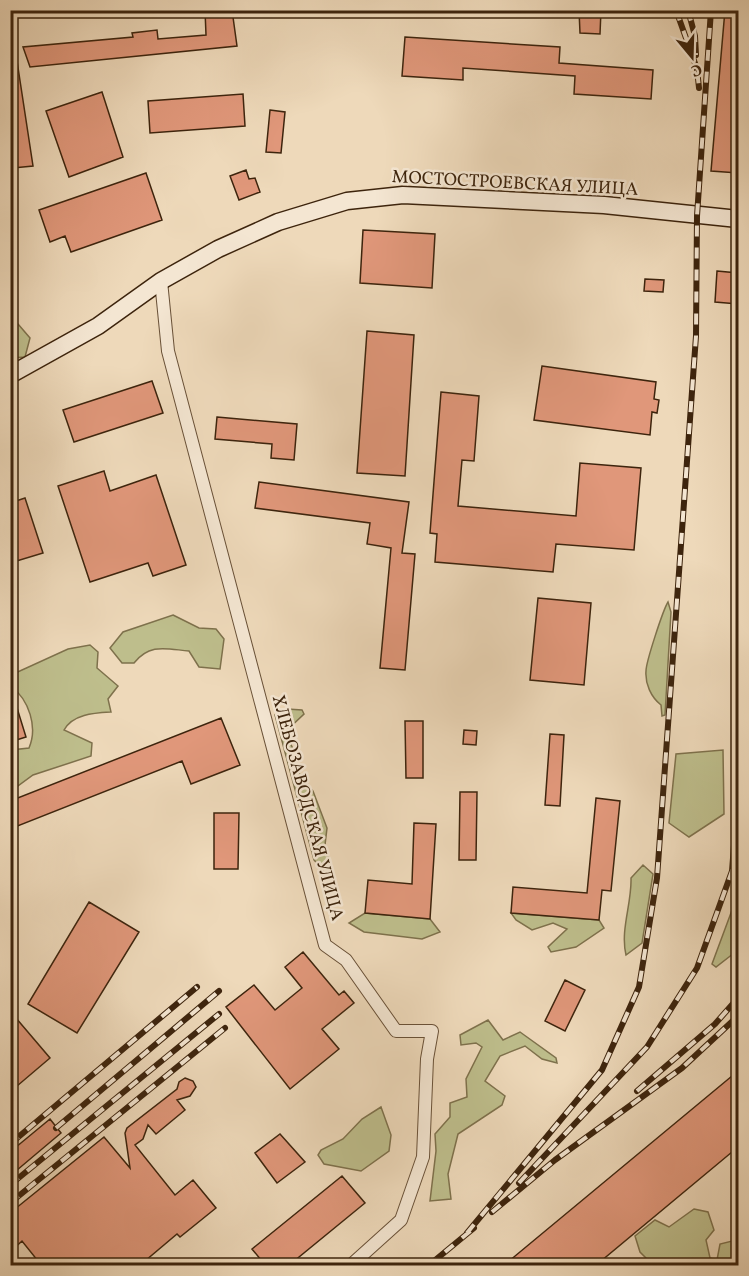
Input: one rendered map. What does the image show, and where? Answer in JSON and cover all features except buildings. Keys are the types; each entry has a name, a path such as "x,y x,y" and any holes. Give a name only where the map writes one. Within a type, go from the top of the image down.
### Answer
{"main road":[{"name":"МОСТОСТРОЕВСКАЯ УЛИЦА","path":"10,375 98,326 161,281 218,249 278,222 347,201 403,195 603,205 738,219"}],"street":[{"name":"ХЛЕБОЗАВОДСКАЯ УЛИЦА","path":"161,281 168,351 324,945 346,960 396,1031 432,1031 427,1059 423,1157 401,1221 350,1266"}],"green space":[{"path":"18,324 30,338 25,357 11,358 11,326"},
{"path":"668,602 671,612 665,715 662,716 661,705 649,690 646,671 655,636"},
{"path":"173,615 199,628 216,629 224,639 220,669 199,667 189,651 166,649 146,652 134,663 122,663 110,648 123,632"},
{"path":"90,645 98,652 97,668 118,686 108,699 111,712 78,718 64,730 92,743 91,756 33,775 11,791 11,750 29,748 33,731 27,706 11,686 11,675 68,649"},
{"path":"287,709 302,710 304,714 285,732 294,751 298,772 313,791 327,828 325,845 330,862 323,870 314,860 275,715"},
{"path":"723,750 724,814 689,837 669,823 676,754"},
{"path":"643,865 653,874 642,943 626,955 624,936 631,878"},
{"path":"738,894 738,950 716,967 712,964"},
{"path":"365,913 430,919 440,932 422,939 364,932 349,923"},
{"path":"511,913 599,920 604,928 576,947 551,952 548,947 567,929 553,923 532,930 516,920"},
{"path":"488,1020 503,1040 520,1032 556,1058 557,1063 542,1059 525,1046 500,1056 485,1081 505,1096 502,1105 458,1134 448,1174 451,1199 430,1201 436,1151 435,1134 450,1117 450,1103 467,1097 466,1079 482,1047 476,1043 461,1045 460,1035"},
{"path":"381,1107 391,1135 389,1151 361,1171 324,1164 318,1155 321,1150 343,1139 362,1119"},
{"path":"694,1209 708,1212 714,1230 706,1240 710,1258 717,1260 720,1244 732,1241 738,1252 738,1265 674,1265 669,1260 651,1263 640,1252 635,1236 655,1220 669,1227"}],"railway":[{"path":"676,10 697,69 699,88"},
{"path":"688,10 695,36 696,55"},
{"path":"467,1233 602,1070 639,987 657,878 696,336 697,216 711,10"},
{"path":"519,1183 647,1047 697,968 732,871 738,793"},
{"path":"10,1144 197,987"},
{"path":"56,1128 219,991"},
{"path":"637,1091 715,1024 738,998"},
{"path":"10,1185 219,1014"},
{"path":"492,1212 555,1160 682,1068 738,1016"},
{"path":"10,1203 225,1028"},
{"path":"428,1266 474,1228"}]}
